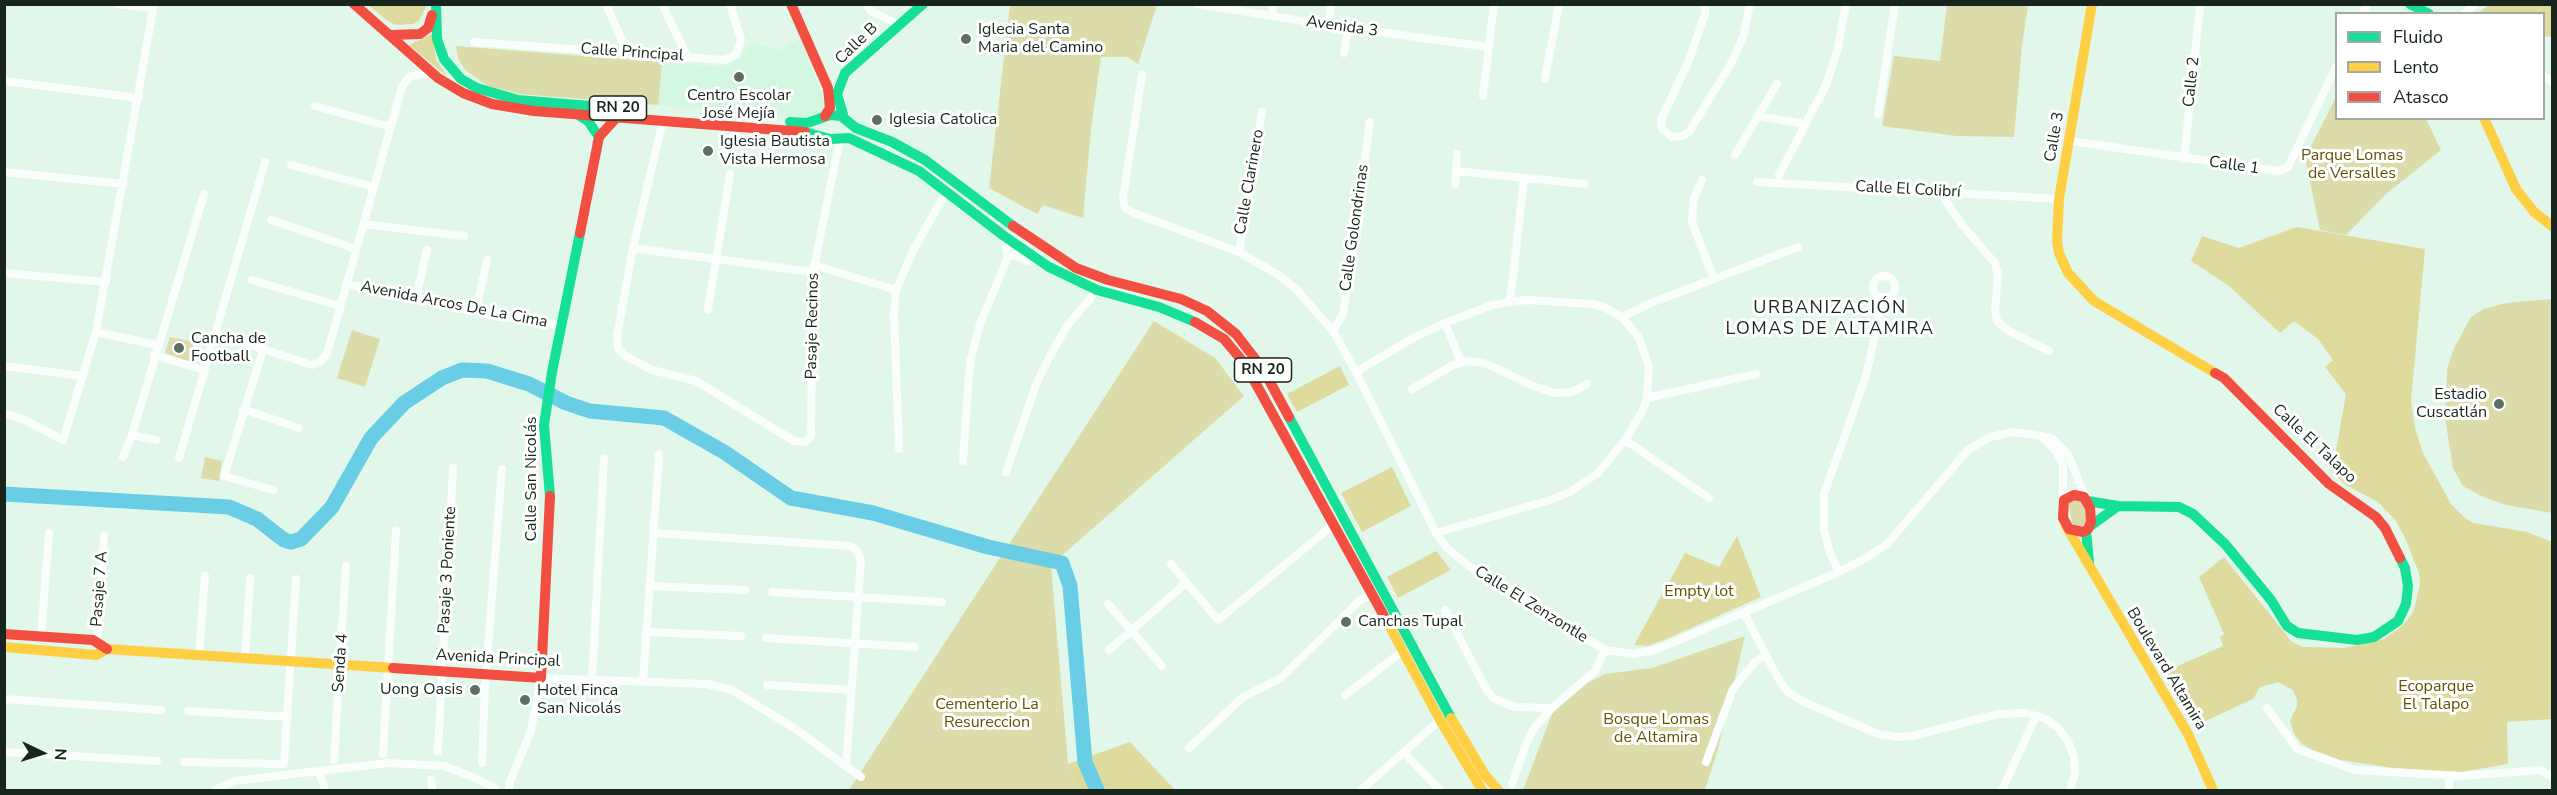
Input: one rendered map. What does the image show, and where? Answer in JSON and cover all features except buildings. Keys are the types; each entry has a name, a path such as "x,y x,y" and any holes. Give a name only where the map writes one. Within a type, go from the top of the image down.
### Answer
{"main road":[{"name":"RN 20","path":"354,4 449,86 479,100 504,107 580,116 663,120 806,132 840,139 849,138 905,163 1036,260 1097,290 1176,313 1224,339 1256,382 1440,720 1482,790"},
{"name":"RN 20","path":"436,4 437,39 444,59 461,79 487,92 518,100 807,123 837,115 844,118 855,129 892,142 925,160 1032,240 1076,268 1108,280 1180,299 1207,311 1236,334 1263,369 1455,724 1485,775 1498,790"},
{"path":"390,35 412,36 425,32 436,4"},
{"path":"791,4 822,74 830,98 830,108 818,126 823,137"},
{"name":"Calle B","path":"844,118 837,94 845,74 922,4"},
{"name":"Calle 3","path":"2068,273 2057,241 2059,199 2091,4"},
{"path":"822,74 836,77 845,74"},
{"path":"580,116 599,137 616,118"},
{"path":"840,139 846,128 844,118"},
{"path":"2485,120 2516,189 2534,212 2553,226"},
{"path":"2493,120 2521,184 2538,206 2553,218"},
{"name":"Calle San Nicolás","path":"541,678 550,501 544,435 547,405 599,137"},
{"name":"Calle El Talapo","path":"2068,273 2094,301 2224,378 2329,484 2376,518 2385,528 2405,568 2408,586 2406,604 2398,621 2374,637 2357,640 2298,633 2287,626 2271,600 2225,544 2193,514 2180,507 2118,506 2086,500"},
{"path":"2087,529 2091,512 2086,500 2078,495 2070,496 2062,504 2062,513 2066,526 2072,531 2087,529 2118,506"},
{"name":"Boulevard Altamira","path":"2066,526 2188,734 2213,790"},
{"name":"Boulevard Altamira","path":"2087,529 2090,565"},
{"path":"4,634 97,642 107,649"},
{"name":"Avenida Principal","path":"4,648 96,655 107,649 541,678"}],"street":[{"path":"4,412 63,440 96,332 154,6 117,4"},
{"path":"606,4 627,52"},
{"path":"662,4 688,57"},
{"name":"Calle Principal","path":"474,42 725,60 736,54 741,40 730,4"},
{"path":"866,4 871,11 899,25"},
{"name":"Avenida 3","path":"1197,4 1488,47"},
{"path":"1272,16 1274,4"},
{"path":"1328,25 1331,4"},
{"path":"1482,96 1494,4"},
{"path":"1545,79 1559,4"},
{"path":"1705,4 1706,14 1689,60 1661,120 1662,129 1672,137 1683,136 1689,132 1727,71 1743,37 1750,4"},
{"path":"1779,174 1832,68 1846,4"},
{"path":"1878,114 1895,4"},
{"name":"Calle 2","path":"2184,159 2200,4"},
{"path":"1344,53 1348,28"},
{"name":"Calle 1","path":"2070,141 2272,171 2284,169 2288,167 2335,71"},
{"path":"232,339 312,365 320,362 327,354 406,81 409,77 431,72"},
{"name":"Calle El Zenzontle","path":"1142,75 1124,198 1125,208 1239,252 1277,274 1296,289 1333,331 1356,372 1436,533 1456,558 1605,650 1617,653 1644,653 1839,572 1887,544 1957,461 1974,445 2003,433 2014,432 2052,438 2068,454 2086,500"},
{"path":"4,81 139,98"},
{"path":"1735,155 1777,84"},
{"path":"315,106 391,127"},
{"name":"Calle Clarinero","path":"1239,252 1262,112"},
{"path":"1758,116 1805,124"},
{"path":"663,120 633,248 814,268 896,290"},
{"name":"Calle Golondrinas","path":"1333,331 1343,314 1370,122"},
{"name":"Pasaje Recinos","path":"633,248 617,336 618,348 624,355 652,370 696,381 794,441 805,442 811,436 814,268 840,139"},
{"path":"1455,184 1457,154"},
{"path":"179,458 265,162"},
{"path":"291,165 374,187"},
{"path":"1456,171 1585,184"},
{"path":"4,172 123,184"},
{"path":"708,309 730,174"},
{"path":"1510,302 1524,177"},
{"path":"1702,180 1694,198 1692,222 1714,279"},
{"name":"Calle El Colibrí","path":"1757,182 2059,199"},
{"path":"899,449 894,314 896,290 913,251 946,192"},
{"path":"1940,192 1962,225 1995,263 1998,275 1995,310 1997,321 2007,330 2049,351"},
{"path":"123,457 132,435 154,355 204,194"},
{"path":"271,220 356,249"},
{"path":"363,224 464,236"},
{"path":"963,461 970,362 980,324 1008,257 1004,236"},
{"path":"1622,317 1651,303 1798,247"},
{"path":"416,298 427,250"},
{"path":"1008,257 1014,255 1028,261 1036,260"},
{"path":"476,311 487,260"},
{"path":"4,273 106,282"},
{"path":"252,280 340,306"},
{"name":"Avenida Arcos De La Cima","path":"346,284 562,326"},
{"path":"1006,471 1037,382 1051,354 1067,326 1097,290"},
{"path":"1839,572 1830,553 1824,530 1824,494 1866,376 1883,298"},
{"path":"1356,372 1445,323 1510,302 1527,300 1592,304 1614,311 1639,338 1645,351 1649,375 1647,398 1643,410 1625,440 1598,473 1570,492 1550,500 1436,533"},
{"path":"1445,323 1461,362"},
{"path":"96,332 157,345"},
{"path":"263,350 224,476 273,490"},
{"path":"154,355 204,370"},
{"path":"1412,389 1461,362 1487,364 1533,386 1555,393 1572,392 1587,384"},
{"path":"4,366 81,376"},
{"path":"1647,398 1756,374"},
{"path":"243,409 299,428"},
{"path":"132,435 156,441"},
{"path":"2040,435 2054,449 2063,463 2062,504"},
{"path":"1625,440 1709,498"},
{"path":"643,680 659,454"},
{"path":"592,679 604,459"},
{"name":"Pasaje 3 Poniente","path":"438,751 453,468"},
{"path":"482,763 486,674 502,469"},
{"path":"1171,564 1218,620 1333,525"},
{"path":"383,754 396,531"},
{"path":"42,637 49,532"},
{"path":"654,533 851,546 857,551 861,560 846,765"},
{"name":"Pasaje 7 A","path":"97,642 104,536"},
{"name":"Senda 4","path":"334,760 346,566"},
{"path":"199,655 205,576"},
{"path":"245,658 250,578"},
{"path":"184,762 285,764 296,579"},
{"path":"1109,650 1186,583"},
{"path":"650,586 745,590"},
{"path":"772,592 942,602"},
{"path":"1189,748 1244,697 1281,678 1359,602 1372,594"},
{"path":"1108,604 1162,666"},
{"path":"1445,610 1486,689 1493,698 1514,707 1552,708"},
{"path":"1744,613 1779,680 1795,697 1878,734 1896,737 1912,736 1998,714 2026,713 2036,716 2058,728 2068,741 2074,758 2074,773 2070,790"},
{"path":"647,632 741,636"},
{"path":"766,638 915,647"},
{"path":"1512,784 1526,744 1535,727 1552,708 1595,671 1605,650"},
{"path":"1345,695 1403,651"},
{"path":"1706,762 1733,689 1755,662 1766,655"},
{"name":"Avenida Principal","path":"541,678 707,684 732,690 797,730 861,777"},
{"name":"Calle San Nicolás","path":"496,790 509,787 531,731 541,678"},
{"path":"767,685 851,690"},
{"path":"4,699 161,710"},
{"path":"2267,708 2296,749 2355,770 2449,776 2540,770 2553,777"},
{"path":"188,711 288,717"},
{"path":"2002,790 2036,716"},
{"path":"1361,790 1440,720"},
{"path":"4,752 158,761"},
{"path":"1404,753 1440,790"},
{"path":"215,790 234,781 387,763 430,765 459,771 496,790"},
{"path":"320,771 325,790"},
{"path":"2449,776 2449,790"},
{"path":"430,780 433,790"}],"shaded area":[{"name":"Centro Escolar José Mejía","path":"800,39 825,103 825,112 812,119 658,105 662,62 721,67 740,59 751,42 779,50"}],"green space":[{"path":"368,5 427,5 419,21 413,24 396,25"},
{"path":"1010,5 1157,5 1138,64 1128,57 1101,57 1091,129 1083,218 1043,205 1037,214 989,188"},
{"path":"1947,5 2028,5 2014,137 1957,136 1882,126 1894,56 1940,61"},
{"path":"2489,5 2552,5 2552,37 2545,36 2545,12 2479,12"},
{"path":"432,34 436,60 449,78 409,45"},
{"path":"456,46 662,62 658,105 519,94 488,86 465,70 458,58"},
{"name":"Parque Lomas de Versalles","path":"2335,99 2335,120 2426,120 2441,150 2386,194 2346,235 2320,230 2305,158"},
{"name":"Ecoparque El Talapo","path":"2297,227 2425,249 2411,401 2415,428 2423,453 2451,504 2464,517 2473,523 2527,532 2552,542 2552,719 2507,722 2508,764 2455,773 2393,768 2340,760 2302,744 2294,734 2290,721 2297,706 2297,699 2293,690 2278,682 2260,687 2253,699 2199,724 2166,671 2223,646 2220,637 2224,634 2199,577 2224,557 2292,642 2303,647 2344,648 2384,639 2400,628 2412,614 2415,605 2420,584 2419,573 2396,521 2378,502 2346,485 2332,473 2346,394 2325,367 2333,360 2318,339 2294,321 2280,333 2228,285 2191,261 2202,236 2239,248"},
{"name":"Estadio Cuscatlán","path":"2552,299 2552,513 2506,505 2481,496 2463,486 2453,468 2445,418 2447,369 2454,348 2471,317 2484,309 2506,303"},
{"name":"Cementerio La Resureccion","path":"1154,321 1215,358 1244,396 1051,565 1068,764 1079,790 849,790"},
{"path":"352,330 380,339 365,387 337,378"},
{"name":"Cancha de Football","path":"170,337 194,342 189,361 165,353"},
{"path":"1340,366 1349,385 1297,412 1287,394"},
{"path":"205,457 222,461 219,481 201,478"},
{"path":"1392,467 1411,506 1362,532 1341,493"},
{"path":"2080,500 2083,503 2087,521 2082,527 2073,525 2072,522 2069,503"},
{"name":"Empty lot","path":"1737,536 1761,597 1664,640 1647,646 1634,645 1685,553 1719,567"},
{"path":"1436,551 1451,570 1398,598 1387,577"},
{"name":"Bosque Lomas de Altamira","path":"1745,636 1718,749 1705,790 1523,790 1558,698 1605,674 1652,668"},
{"path":"1130,742 1175,790 1079,790 1068,764"}],"waterway":[{"path":"4,494 229,507 257,519 284,540 291,542 301,539 332,507 371,438 404,403 442,378 462,370 487,371 529,384 566,403 590,411 664,418 724,452 791,498 873,513 988,547 1062,563 1070,586 1085,762 1097,790"}],"traffic: fast":[{"path":"436,4 437,39 444,59 461,79 477,88 518,100 639,110"},
{"path":"844,118 837,94 845,73 923,4"},
{"path":"2410,4 2425,12"},
{"path":"790,122 807,123 830,115 841,116 856,128 892,142 925,160 1013,226"},
{"path":"580,116 588,121 599,137"},
{"path":"805,132 830,139 849,138 919,171 1049,267 1097,290 1159,307 1195,322"},
{"path":"550,496 544,425 552,372 580,233"},
{"path":"1289,417 1451,718"},
{"path":"2087,501 2118,506 2179,507 2193,514 2225,544 2271,600 2287,626 2298,633 2357,640 2374,637 2398,621 2406,604 2408,586 2405,568 2400,558"},
{"path":"2089,527 2118,506"},
{"path":"2086,531 2089,562"}],"traffic: slow":[{"path":"2092,4 2059,199 2057,241 2059,253 2068,273 2094,301 2215,373"},
{"path":"2485,120 2516,189 2534,212 2552,226"},
{"path":"2066,526 2188,734 2213,790"},
{"path":"1384,616 1440,720 1482,790"},
{"path":"4,647 96,655 107,649 393,668"},
{"path":"1451,718 1485,775 1498,790"}],"traffic: jam":[{"path":"354,4 438,78 463,93 492,104 534,111 805,132"},
{"path":"791,4 828,88 830,108 825,116"},
{"path":"390,35 420,34 428,28 432,15"},
{"path":"580,233 599,137 616,118"},
{"path":"1013,226 1076,268 1108,280 1181,299 1207,311 1236,334 1263,369 1289,417"},
{"path":"1195,322 1224,339 1245,364 1384,616"},
{"path":"2215,373 2224,378 2329,484 2376,517 2385,528 2400,558"},
{"path":"2074,495 2084,497 2090,508 2091,522 2088,529 2083,532 2069,529 2063,518 2064,500 2074,495"},
{"path":"393,668 541,678 550,496"},
{"path":"4,634 93,640 107,649"}],"place":[{"name":"Iglecia Santa Maria del Camino","path":"966,39"},
{"name":"Centro Escolar José Mejía","path":"739,77"},
{"name":"Iglesia Catolica","path":"877,120"},
{"name":"Iglesia Bautista Vista Hermosa","path":"708,151"},
{"name":"Cancha de Football","path":"179,348"},
{"name":"Estadio Cuscatlán","path":"2499,404"},
{"name":"Canchas Tupal","path":"1346,622"},
{"name":"Uong Oasis","path":"475,690"},
{"name":"Hotel Finca San Nicolás","path":"525,700"}],"district":[{"name":"URBANIZACIÓN LOMAS DE ALTAMIRA","path":"1830,319"}]}
